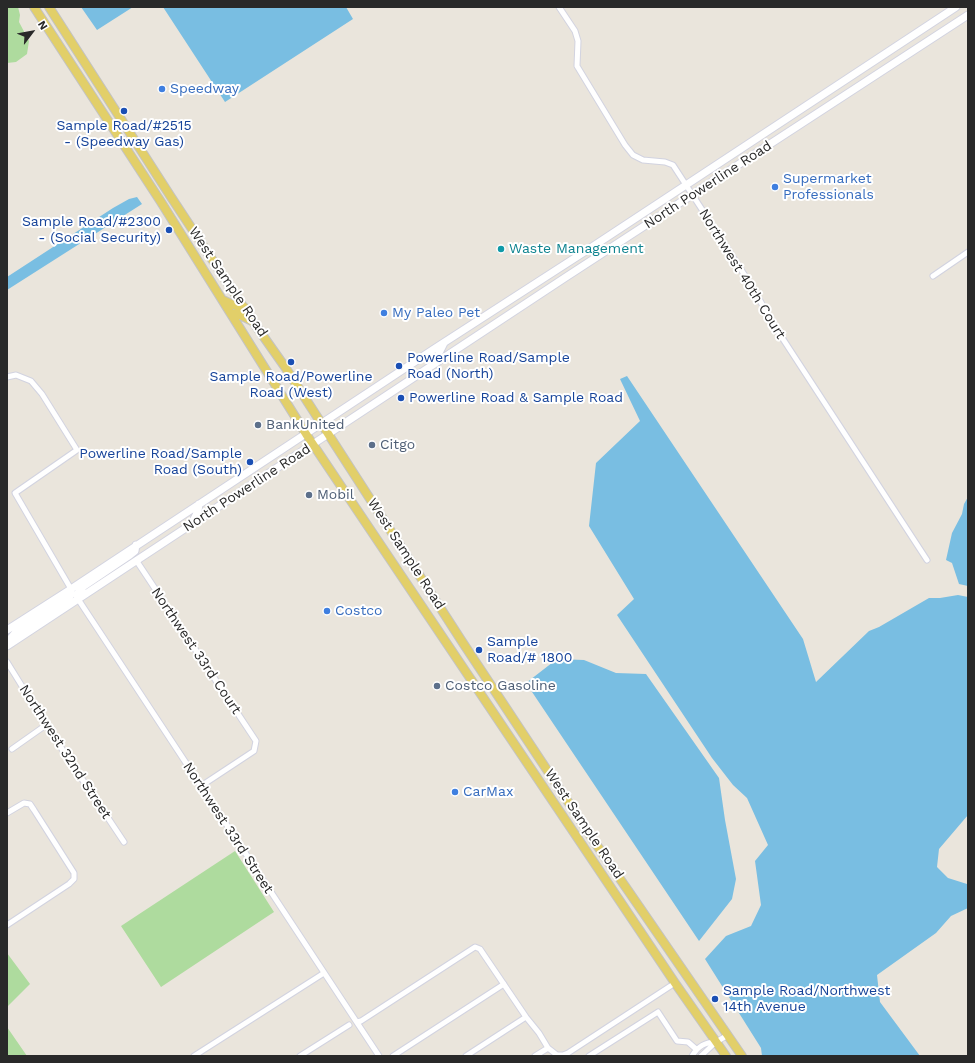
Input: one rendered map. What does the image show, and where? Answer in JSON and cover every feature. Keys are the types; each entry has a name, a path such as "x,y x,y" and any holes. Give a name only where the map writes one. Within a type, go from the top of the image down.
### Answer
{"main road":[{"name":"West Sample Road","path":"34,7 161,202 306,434 674,983 726,1056"},
{"name":"West Sample Road","path":"49,7 254,323 285,367 463,643 596,844 742,1056"},
{"name":"North Powerline Road","path":"7,630 956,7"},
{"name":"North Powerline Road","path":"7,645 438,361 968,15"},
{"path":"64,52 78,64 87,66"},
{"path":"74,68 81,69 85,72 103,90"},
{"path":"854,89 856,78 862,69"},
{"path":"548,289 554,276 554,271 559,273 574,272"},
{"path":"222,300 238,307 244,307"},
{"path":"231,314 238,314 254,323"},
{"path":"438,361 439,352 444,342"},
{"path":"192,524 198,511 199,504"},
{"path":"78,599 77,594 84,586 127,559 135,551 136,545"},
{"path":"7,645 16,632 68,598 71,595 71,589"}],"street":[{"name":"Northwest 40th Court","path":"559,7 575,31 578,41 576,66 632,156 642,160 665,162 673,165 753,288 768,316 927,560"},
{"path":"933,276 968,252"},
{"path":"7,377 16,375 31,381 42,394 77,450 15,493 71,589"},
{"name":"Northwest 33rd Court","path":"136,560 256,741 254,750 201,786"},
{"name":"Northwest 33rd Street","path":"78,599 357,1022 377,1055"},
{"name":"Northwest 32nd Street","path":"7,662 46,725 124,842"},
{"path":"12,749 46,725"},
{"path":"7,814 24,803 30,804 74,873 74,879 69,884 7,925"},
{"path":"357,1022 361,1021 475,948 480,950 548,1048 558,1055 563,1055 568,1052 674,983"},
{"path":"194,1056 324,973"},
{"path":"394,1056 504,984"},
{"path":"589,1056 598,1054 658,1012 677,1041 688,1042 696,1049"},
{"path":"466,1056 526,1017"},
{"path":"300,1056 348,1025"},
{"path":"701,1056 716,1042 728,1035"},
{"path":"692,1056 696,1049 703,1044 716,1042"},
{"path":"535,1056 548,1048"}],"green space":[{"path":"7,7 18,7 20,15 19,22 29,41 27,54 16,62 7,63"},
{"path":"235,851 274,912 161,987 121,926"},
{"path":"7,953 30,984 7,1007"},
{"path":"7,1027 27,1056 7,1056"}],"water":[{"path":"81,7 133,7 97,30"},
{"path":"163,7 346,7 353,19 225,102"},
{"path":"137,197 142,204 7,290 7,277 113,208 129,199"},
{"path":"627,376 803,639 816,682 869,631 879,627 929,598 958,595 968,597 968,815 939,849 937,867 948,878 967,884 968,908 951,916 936,933 877,975 880,1002 920,1056 762,1056 761,1048 705,959 726,936 751,926 761,905 755,861 768,845 747,798 733,785 712,758 617,615 634,599 589,526 596,463 640,421 620,379"},
{"path":"968,497 968,586 959,584 952,563 946,560 952,533 962,514 964,504"},
{"path":"557,659 584,660 616,673 646,674 719,778 736,879 732,899 699,941 526,683"}],"place":[{"name":"Speedway","path":"162,89"},
{"name":"Sample Road/#2515 - (Speedway Gas)","path":"124,111"},
{"name":"Supermarket Professionals","path":"775,187"},
{"name":"Sample Road/#2300 - (Social Security)","path":"169,230"},
{"name":"Waste Management","path":"501,249"},
{"name":"My Paleo Pet","path":"384,313"},
{"name":"Sample Road/Powerline Road (West)","path":"291,362"},
{"name":"Powerline Road/Sample Road (North)","path":"399,366"},
{"name":"Powerline Road & Sample Road","path":"401,398"},
{"name":"BankUnited","path":"258,425"},
{"name":"Citgo","path":"372,445"},
{"name":"Powerline Road/Sample Road (South)","path":"250,462"},
{"name":"Mobil","path":"309,495"},
{"name":"Costco","path":"327,611"},
{"name":"Sample Road/# 1800","path":"479,650"},
{"name":"Costco Gasoline","path":"437,686"},
{"name":"CarMax","path":"455,792"},
{"name":"Sample Road/Northwest 14th Avenue","path":"715,999"}]}
